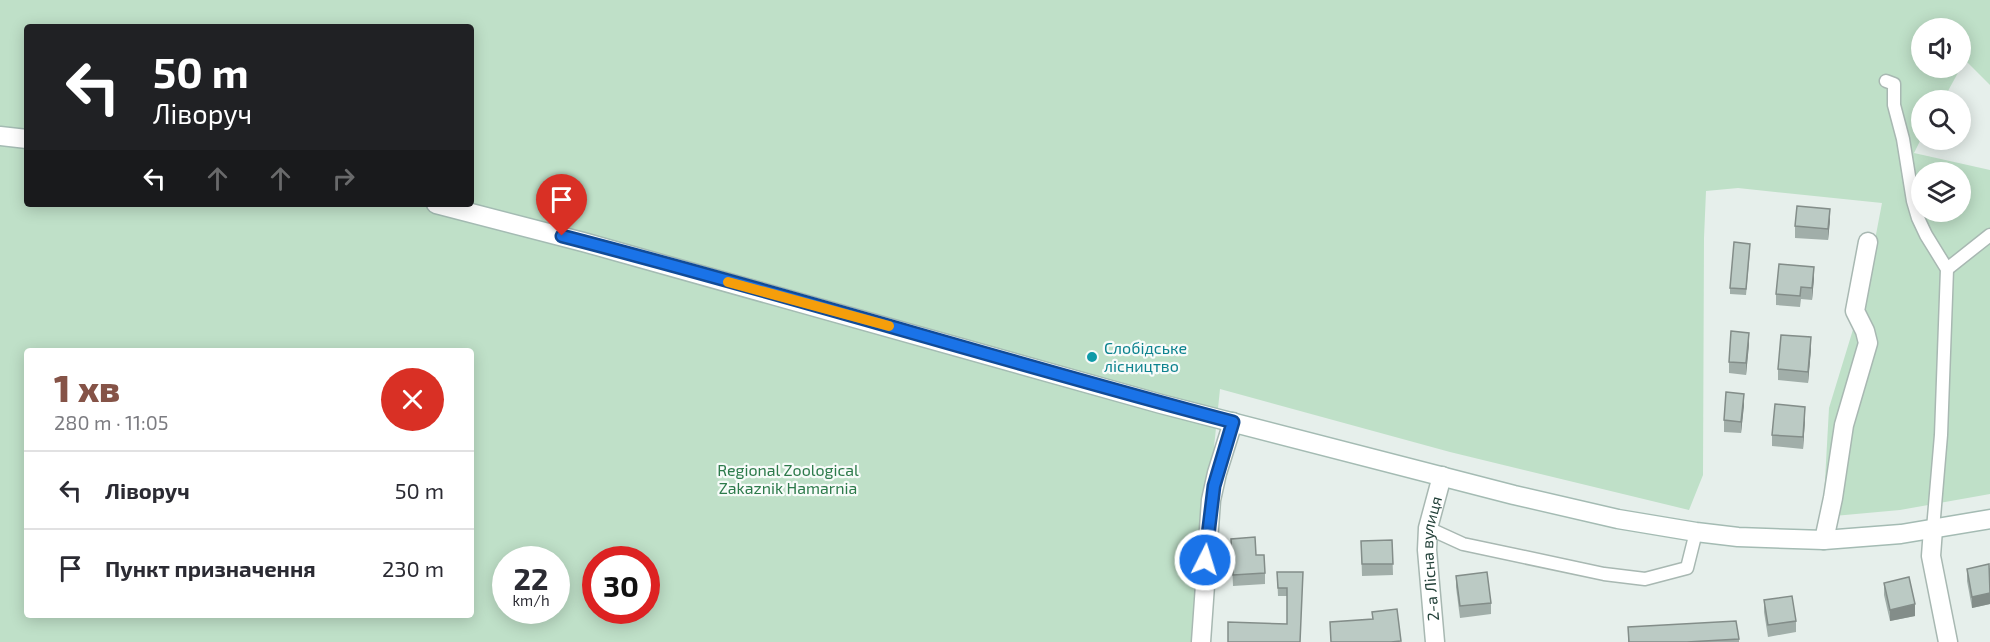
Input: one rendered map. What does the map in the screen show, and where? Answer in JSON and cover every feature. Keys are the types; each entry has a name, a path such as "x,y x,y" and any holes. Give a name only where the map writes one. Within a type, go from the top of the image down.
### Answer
{"street":[{"path":"0,136 24,139"},
{"path":"448,207 583,242 1097,386 1577,511 1696,532 1783,540 1880,536 1990,519"},
{"path":"1824,540 1844,425 1868,343 1855,311 1868,242"},
{"path":"1201,642 1211,500 1233,422"},
{"name":"2-а Лісна вулиця","path":"1435,642 1427,573 1428,528 1442,476"},
{"path":"1933,529 1931,556 1948,642"}],"lane":[{"path":"1886,81 1894,84 1894,105 1918,218 1947,268 1941,435 1933,529"},
{"path":"1947,268 1990,235"},
{"path":"1428,528 1463,544 1604,574 1645,579 1687,568 1696,532"}],"green space":[{"name":"Regional Zoological Zakaznik Hamarnia","path":"0,0 1990,0 1990,85 1971,66 1971,18 1911,18 1911,78 1955,78 1948,90 1911,90 1911,150 1916,150 1914,153 1954,162 1911,162 1911,222 1971,222 1971,166 1990,170 1990,494 1900,510 1823,517 1829,408 1866,287 1882,203 1738,188 1706,191 1703,475 1689,510 1450,452 1220,389 1194,642 0,642"}],"building":[{"path":"1797,206 1830,209 1828,229 1795,226"},
{"path":"1734,242 1750,244 1746,289 1730,288"},
{"path":"1779,264 1814,267 1812,288 1801,287 1800,296 1776,294"},
{"path":"1731,331 1749,333 1746,363 1729,362"},
{"path":"1781,335 1811,337 1808,372 1778,369"},
{"path":"1726,392 1744,394 1741,422 1724,420"},
{"path":"1775,404 1805,407 1803,437 1772,435"},
{"path":"1255,537 1256,555 1264,555 1265,573 1233,575 1231,539"},
{"path":"1392,540 1393,564 1362,564 1361,541"},
{"path":"1989,564 1990,593 1972,597 1967,569"},
{"path":"1277,572 1303,572 1300,642 1228,642 1228,622 1287,624 1287,588 1278,588"},
{"path":"1487,572 1491,603 1460,606 1456,576"},
{"path":"1909,577 1915,604 1890,610 1884,583"},
{"path":"1792,596 1796,621 1768,625 1764,600"},
{"path":"1397,609 1401,641 1331,642 1330,622 1373,619 1372,612"},
{"path":"1736,621 1739,639 1629,642 1628,627"}],"slow traffic":[{"path":"728,282 889,326"}],"place":[{"name":"Слобідське лісництво","path":"1092,357"}],"route":[{"path":"562,236 1233,422 1211,500 1205,560"}]}
